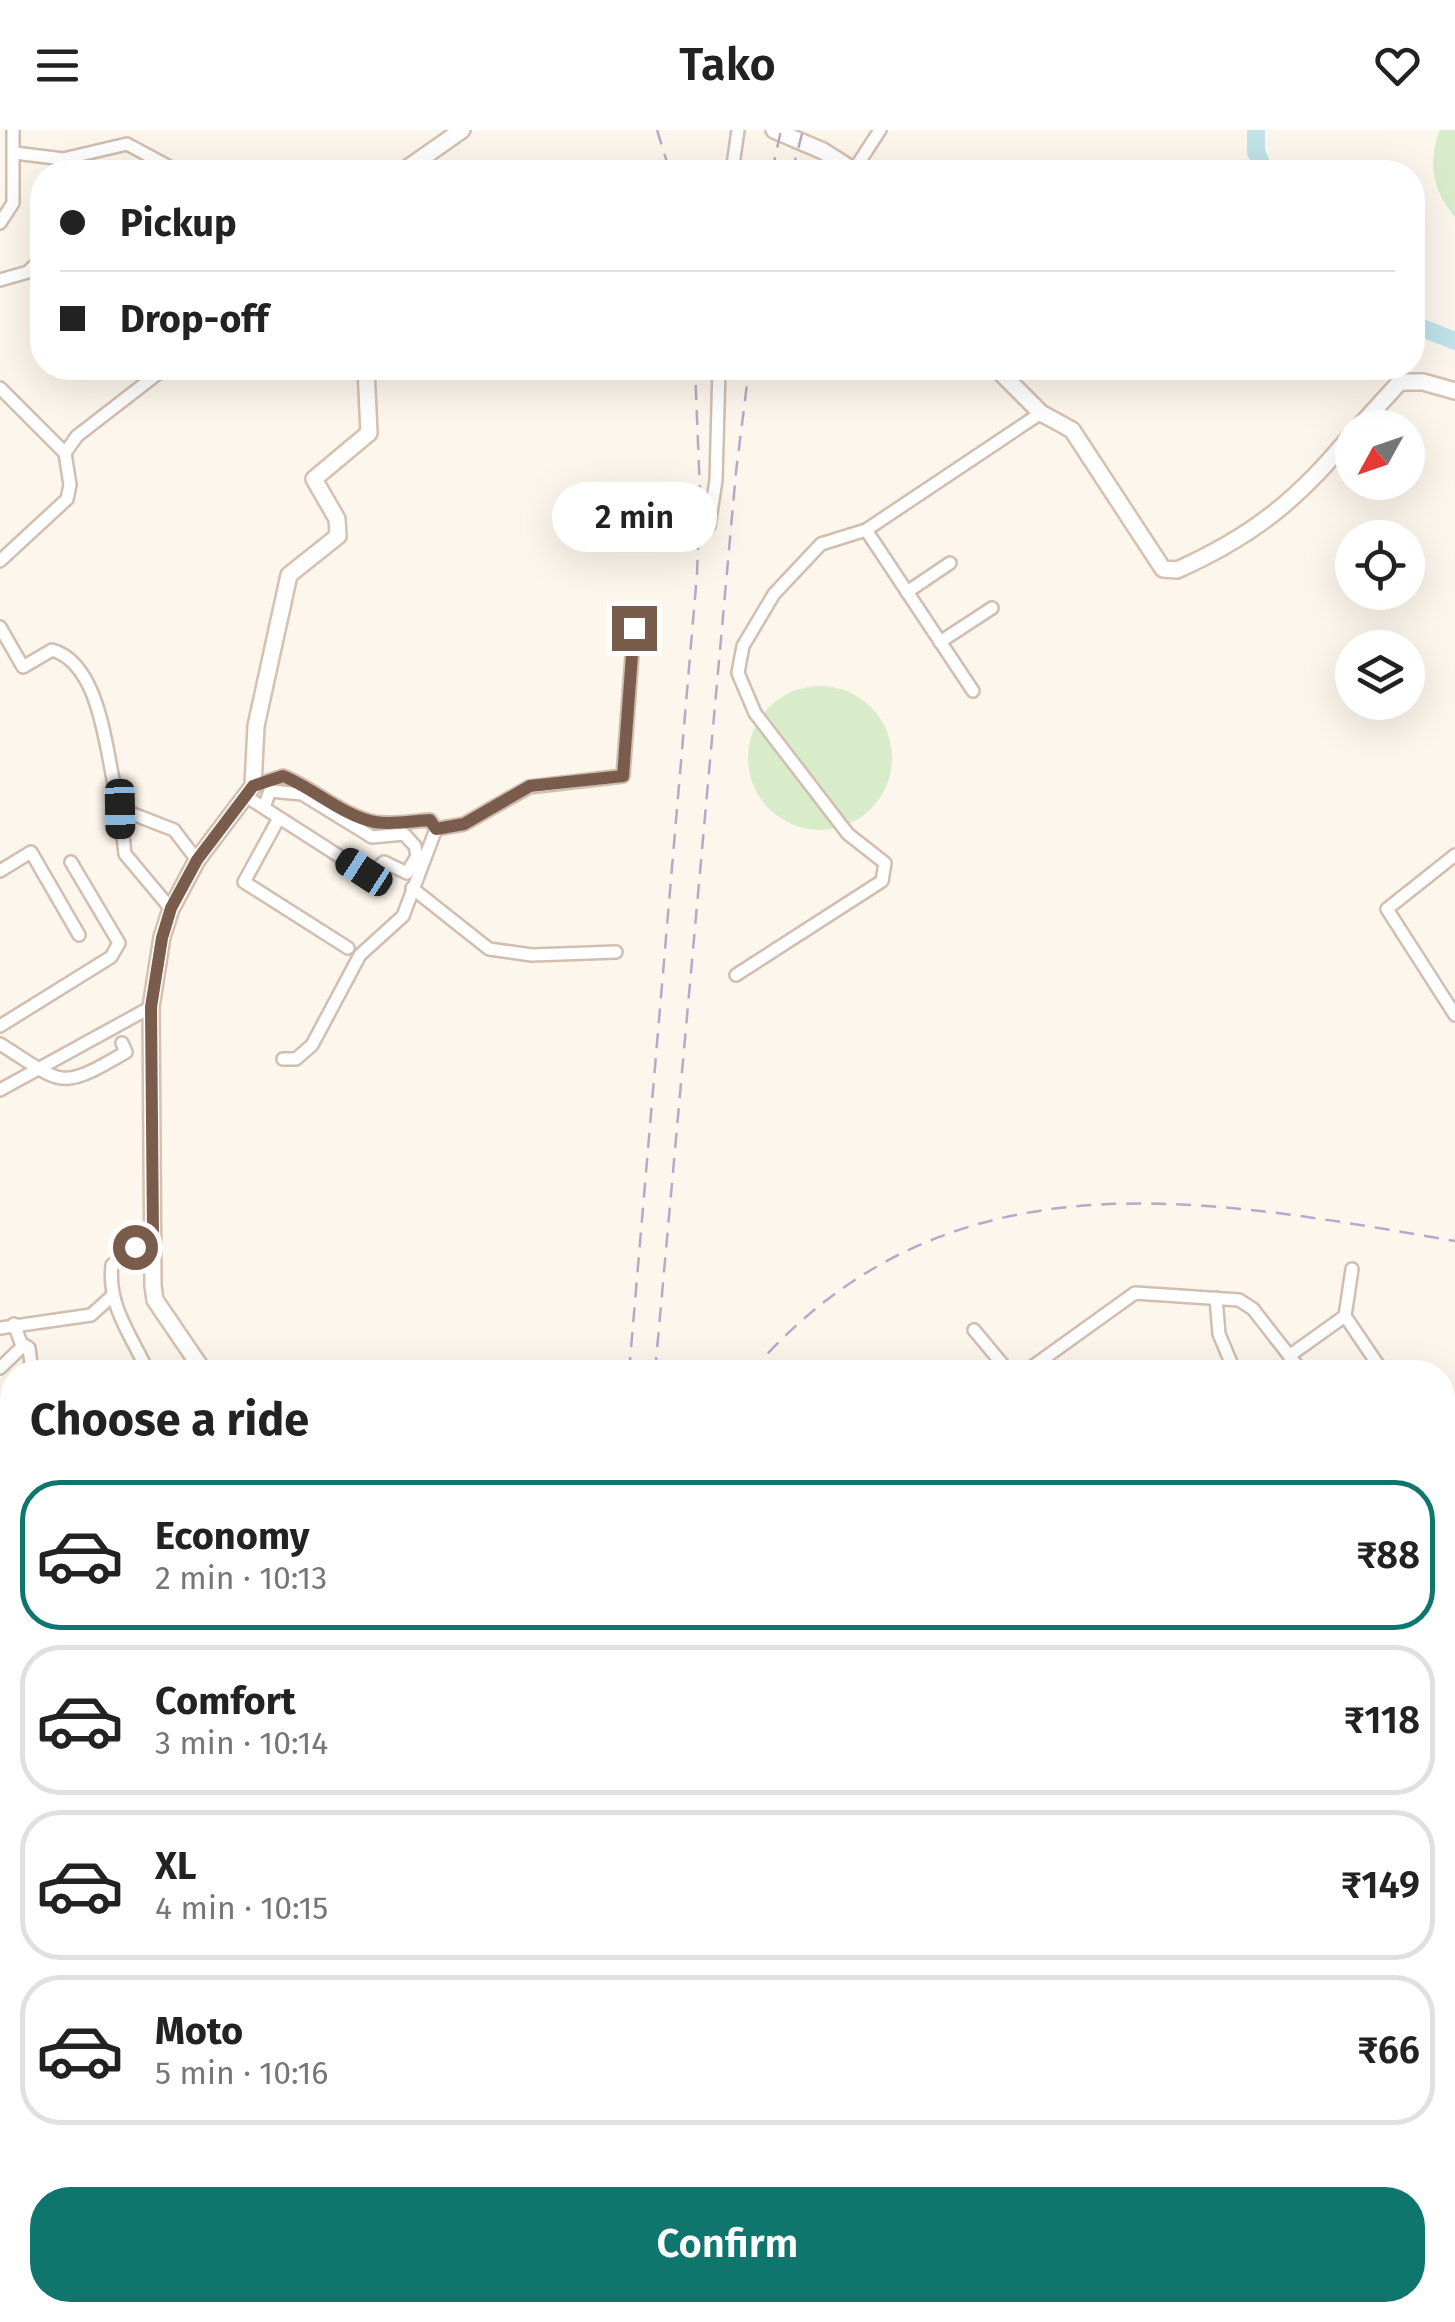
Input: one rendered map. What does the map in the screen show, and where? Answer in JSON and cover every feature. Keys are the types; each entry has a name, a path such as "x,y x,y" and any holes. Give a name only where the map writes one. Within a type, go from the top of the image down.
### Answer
{"street":[{"path":"0,223 13,203 13,130"},
{"path":"419,160 462,130"},
{"path":"734,160 738,130"},
{"path":"774,130 833,160"},
{"path":"862,160 880,130"},
{"path":"15,153 64,159 127,144 157,160"},
{"path":"0,280 30,270"},
{"path":"65,453 77,436 150,380"},
{"path":"264,807 270,790 302,794 372,837 404,834 415,846 415,863 407,873 380,862 370,874 279,818 264,807 250,791 256,726 289,575 338,536 337,519 314,479 370,433 367,380"},
{"path":"709,526 716,480 719,380"},
{"path":"1008,380 1041,413 1072,430 1163,569 1176,570 1212,554 1286,508 1335,453"},
{"path":"1374,410 1400,382 1424,382 1455,391"},
{"path":"0,388 65,453 70,485 66,498 0,562"},
{"path":"736,975 882,881 884,863 848,834 756,713 738,673 743,646 774,594 820,544 866,530 1041,413"},
{"path":"866,530 972,691"},
{"path":"906,592 950,563"},
{"path":"940,642 992,608"},
{"path":"0,627 23,667 52,650 80,671 102,723 125,854 171,908"},
{"path":"436,829 464,824 530,786 623,776 634,628"},
{"path":"196,1360 156,1300 151,1007 171,908 197,860 250,791 283,776 311,787 356,816 377,823 430,820 436,829"},
{"path":"120,809 174,830 197,860"},
{"path":"279,818 244,882 348,948"},
{"path":"283,1060 296,1058 312,1046 360,955 404,916 436,829"},
{"path":"0,871 30,852 79,935"},
{"path":"1455,855 1387,908 1455,1016"},
{"path":"0,1026 111,957 119,943 70,862"},
{"path":"412,888 489,948 532,955 616,952"},
{"path":"0,1090 151,1007"},
{"path":"0,1044 56,1080 77,1080 126,1052 122,1043"},
{"path":"141,1360 111,1297 112,1265 153,1236"},
{"path":"1352,1269 1345,1316 1375,1360"},
{"path":"1042,1360 1136,1293 1239,1300 1253,1309 1292,1360"},
{"path":"0,1328 91,1315 111,1297"},
{"path":"1216,1298 1219,1334 1230,1360"},
{"path":"1289,1356 1345,1316"},
{"path":"14,1324 23,1346 29,1348 30,1360"},
{"path":"974,1330 999,1360"},
{"path":"8,1360 23,1346"}],"green space":[{"path":"1440,130 1455,130 1455,217 1434,176"},
{"path":"820,686 848,691 871,707 887,730 892,758 887,786 871,809 848,825 820,830 792,825 769,809 753,786 748,758 753,730 769,707 792,691"}],"waterway":[{"path":"1256,130 1260,160"},
{"path":"1425,329 1455,341"}],"railway":[{"path":"657,130 666,160"},
{"path":"775,160 781,130"},
{"path":"795,160 803,130"},
{"path":"630,1360 697,574 700,492 695,380"},
{"path":"656,1360 748,380"},
{"path":"764,1360 826,1300 907,1251 991,1221 1079,1206 1170,1204 1264,1211 1455,1241"}],"route":[{"path":"135,1247 153,1236 156,1177 151,1007 162,938 171,908 197,860 253,786 283,776 311,787 356,816 377,823 430,820 436,829 464,824 530,786 623,776 634,628"}]}
